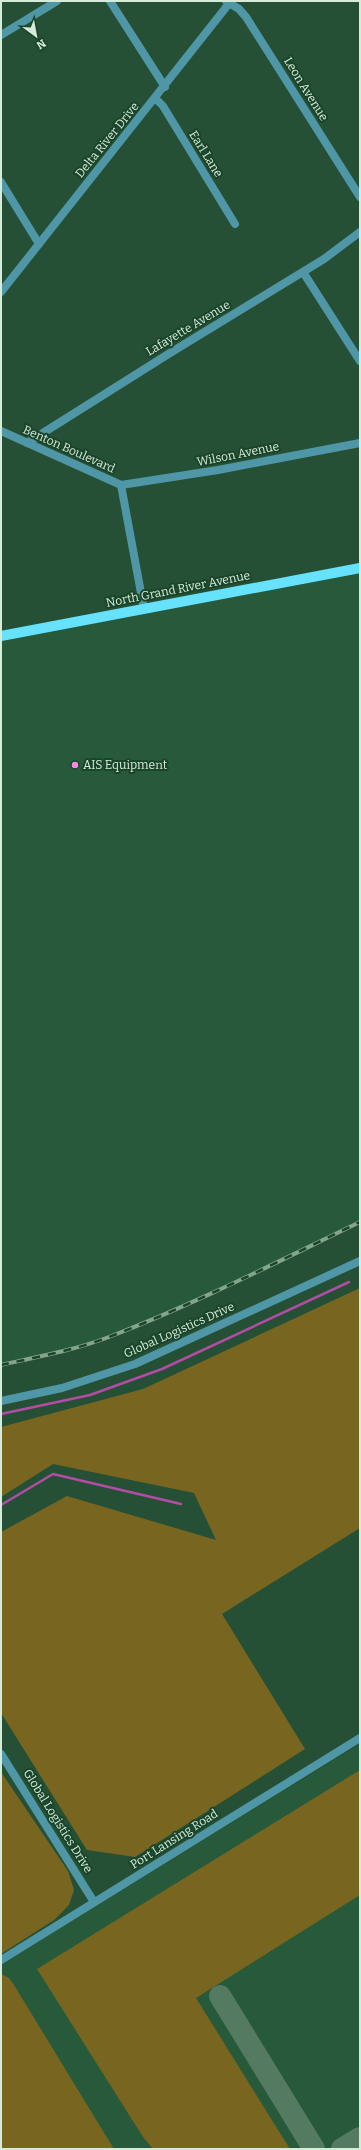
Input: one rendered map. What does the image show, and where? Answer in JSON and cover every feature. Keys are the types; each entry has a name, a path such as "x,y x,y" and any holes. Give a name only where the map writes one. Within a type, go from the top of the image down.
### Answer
{"main road":[{"name":"North Grand River Avenue","path":"2,633 144,609 360,568"}],"street":[{"path":"2,34 57,1"},
{"path":"110,1 164,87"},
{"name":"Delta River Drive","path":"1,292 156,99 229,2"},
{"name":"Leon Avenue","path":"229,2 239,9 246,17 360,197"},
{"name":"Earl Lane","path":"156,99 162,106 235,224"},
{"path":"1,182 39,244"},
{"name":"Lafayette Avenue","path":"27,443 303,272 360,232"},
{"path":"303,272 360,361"},
{"name":"Benton Boulevard","path":"1,431 121,485 144,609"},
{"name":"Wilson Avenue","path":"121,485 196,474 360,443"},
{"name":"Global Logistics Drive","path":"1,1401 62,1388 135,1364 360,1261"},
{"name":"Port Lansing Road","path":"1,1960 360,1738"},
{"name":"Global Logistics Drive","path":"1,1754 94,1902"}],"shaded area":[{"path":"360,569 360,1222 201,1298 108,1337 44,1356 1,1365 1,641"},
{"path":"360,1288 360,1528 222,1614 305,1749 135,1857 87,1850 1,1713 1,1532 67,1496 216,1540 194,1493 53,1464 1,1497 1,1427 143,1389"},
{"path":"360,1744 360,2149 1,2149 1,1965"},
{"path":"360,1770 360,1895 196,1998 290,2149 153,2149 143,2137 37,1969"},
{"path":"1,1772 68,1871 74,1890 69,1905 54,1920 1,1954"},
{"path":"1,1974 9,1978 14,1985 114,2149 1,2149"}],"waterway":[{"path":"1,1414 90,1395 162,1369 349,1282"},
{"path":"1,1505 53,1474 181,1504"}],"taxiway":[{"path":"220,1996 314,2149"},
{"path":"342,2149 360,2138"}],"railway":[{"path":"1,1365 42,1356 96,1342 109,1337 204,1297 360,1222"}],"place":[{"name":"AIS Equipment","path":"75,765"}]}
